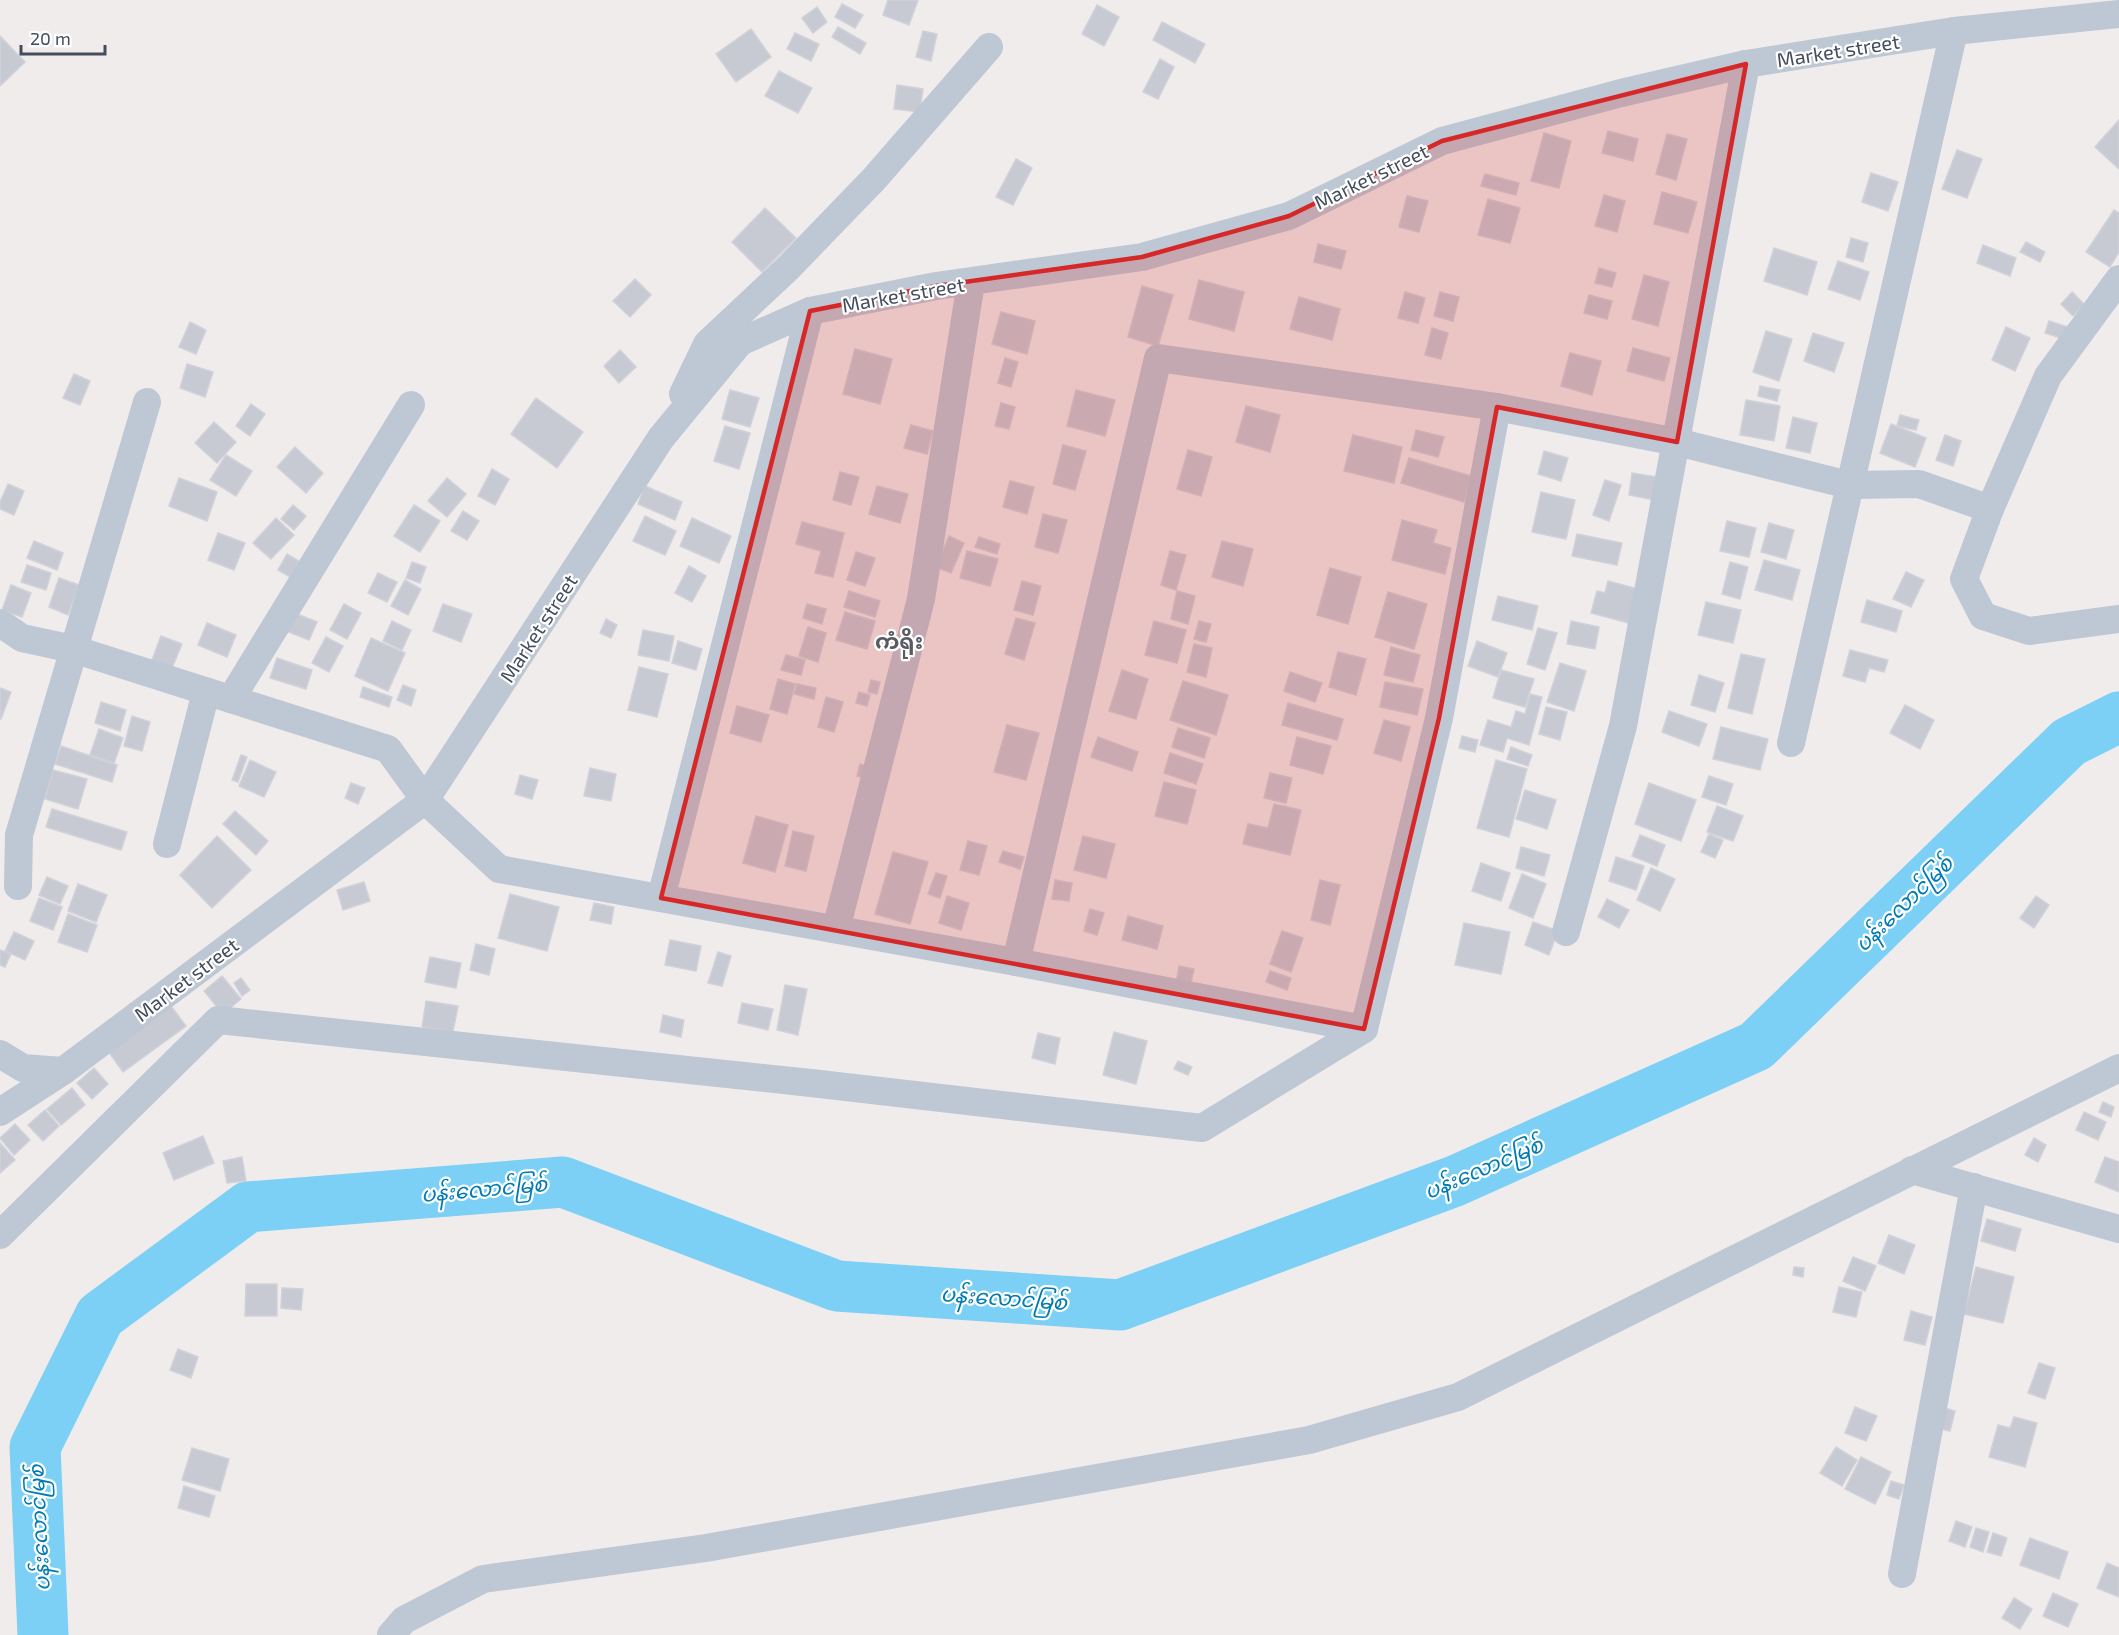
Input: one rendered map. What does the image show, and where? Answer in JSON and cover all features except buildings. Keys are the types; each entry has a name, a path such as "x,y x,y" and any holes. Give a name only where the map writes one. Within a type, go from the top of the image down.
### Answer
{"street":[{"name":"Market street","path":"0,1112 63,1071 426,800 661,438 740,342 810,311 970,282 1142,257 1289,216 1442,141 1621,93 1746,64 1954,31 2119,14"},
{"path":"1791,743 1848,485 1954,31"},
{"path":"661,438 707,344 788,268 874,178 989,47"},
{"path":"1566,932 1623,726 1746,64"},
{"path":"2119,279 2048,376 1990,509 1964,579 1983,616 2029,631 2119,619"},
{"path":"836,930 921,599 970,282"},
{"path":"661,898 810,311"},
{"path":"1016,962 1158,358 1497,407 1677,442 1848,485 1919,484 1990,509"},
{"path":"18,886 19,835 147,402"},
{"path":"167,844 219,695 411,405"},
{"path":"0,1235 218,1020 811,1083 1202,1128 1364,1029 1439,718 1497,407"},
{"path":"0,623 22,638 73,650 388,749 426,800 499,869 1016,962 1364,1029"},
{"path":"0,1054 23,1068 63,1071"},
{"path":"391,1635 404,1620 483,1580 706,1548 1310,1440 1458,1397 2119,1068"},
{"path":"1912,1170 2119,1229"},
{"path":"1902,1574 1974,1187"}],"highlighted area":[{"path":"1746,64 1677,442 1497,407 1439,718 1364,1029 661,898 810,311 936,286 1142,257 1289,216 1442,141"}],"waterway":[{"name":"ပန်းလောင်မြစ်","path":"43,1635 35,1447 100,1316 248,1207 563,1182 837,1286 1120,1305 1455,1181 1756,1046 2069,742 2119,717"}],"district":[{"name":"ကံရိုး","path":"899,640"}]}
